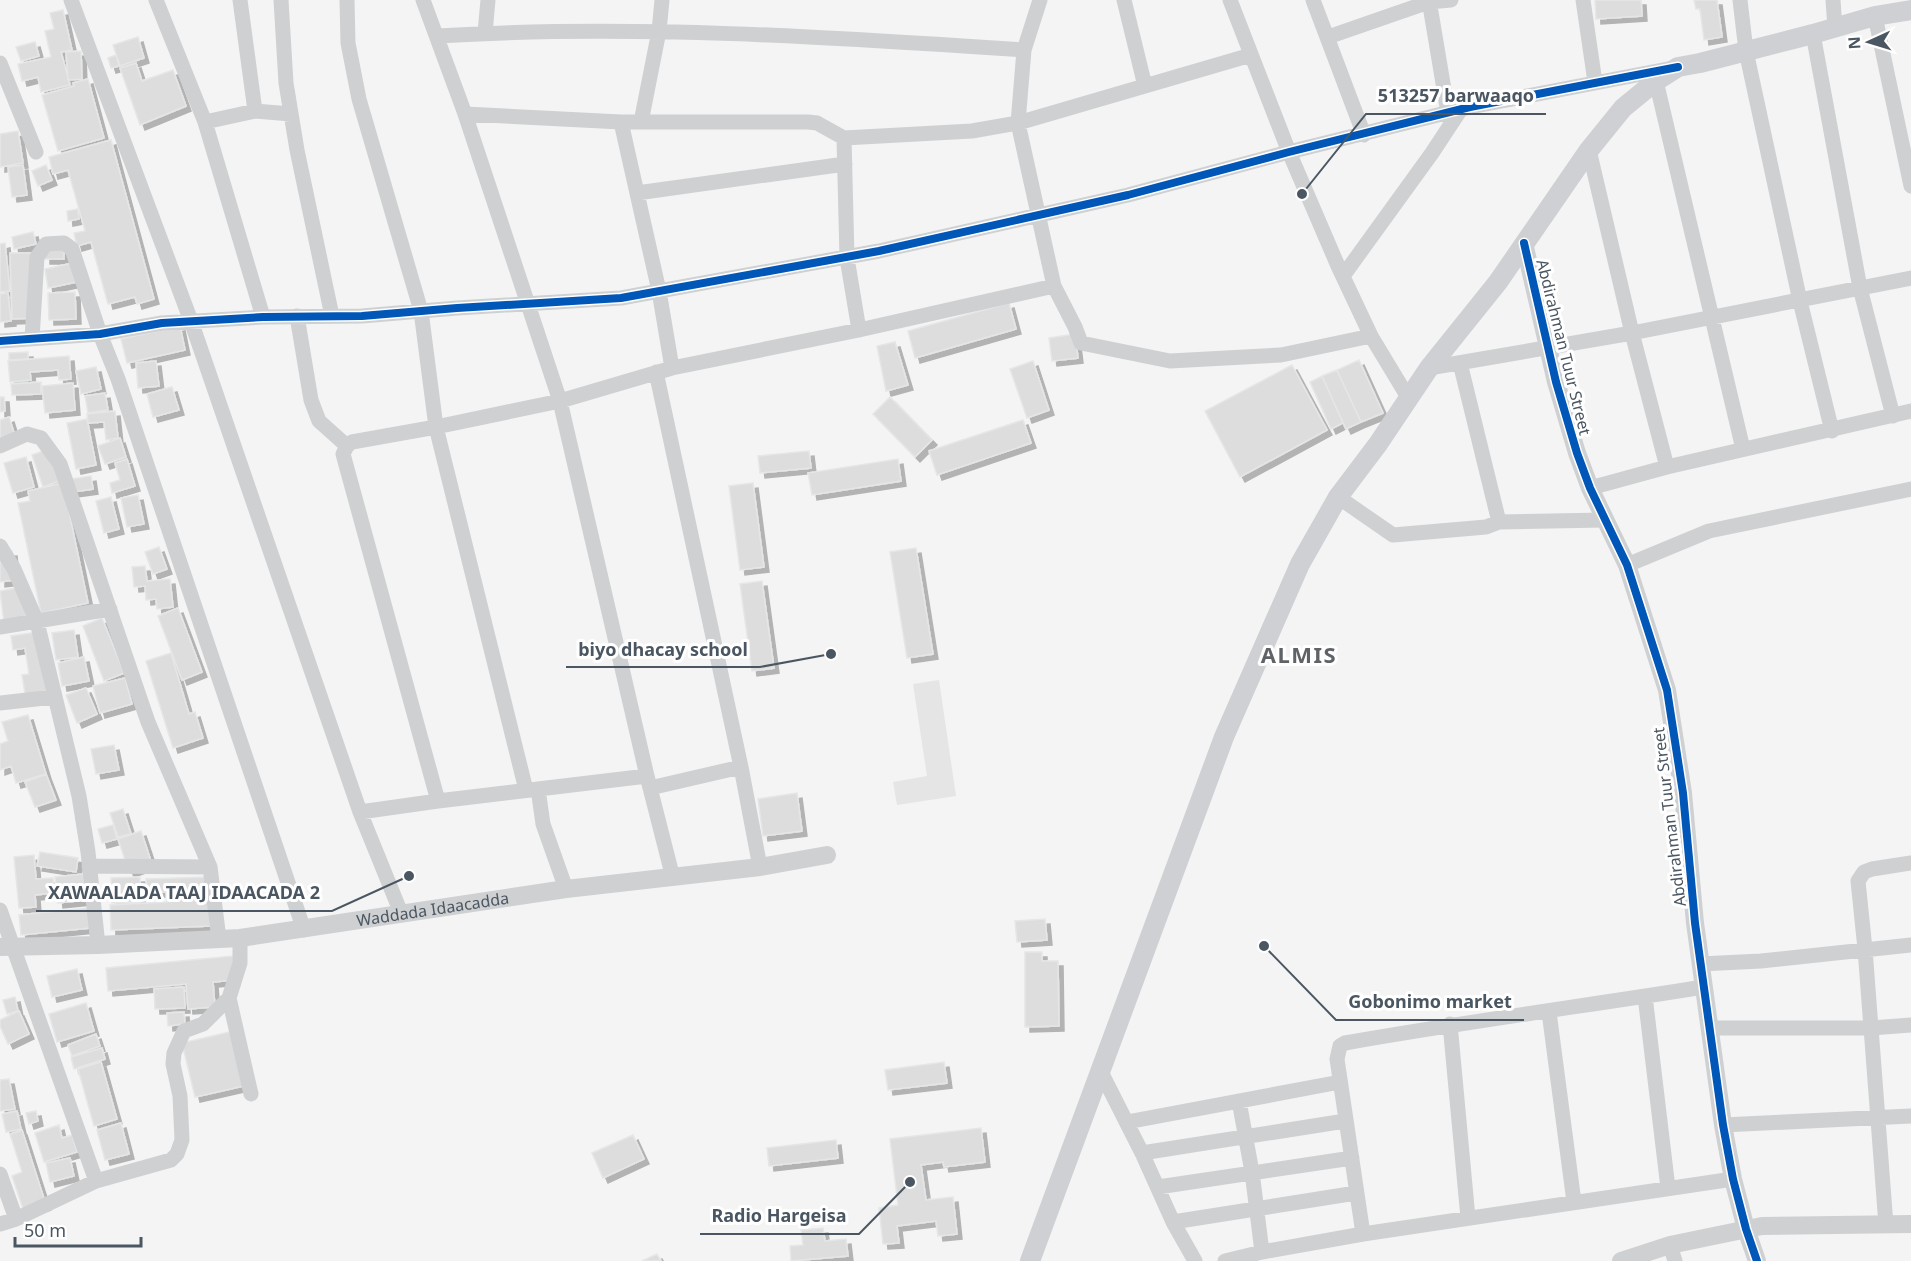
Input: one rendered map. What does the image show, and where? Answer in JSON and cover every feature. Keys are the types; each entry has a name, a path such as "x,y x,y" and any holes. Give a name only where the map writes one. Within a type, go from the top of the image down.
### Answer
{"main road":[{"path":"1029,1261 1224,737 1300,564 1338,497 1429,368 1498,282 1589,150 1623,108 1656,81 1678,67 1813,34 1875,16 1911,10"}],"street":[{"path":"71,0 191,321 360,813 401,913"},
{"path":"156,0 206,122 263,317"},
{"path":"240,0 255,111"},
{"path":"280,0 286,83 291,114 332,316"},
{"path":"347,0 348,43 359,99 421,311 435,427 532,790 566,889"},
{"path":"423,0 465,114 560,401 648,782 673,878"},
{"path":"485,33 488,0"},
{"path":"641,122 659,31 662,0"},
{"path":"1040,0 1024,50 1018,123 1054,286 1076,327 1081,343 1170,361 1281,355 1371,336"},
{"path":"1124,0 1145,86"},
{"path":"1230,0 1289,152 1343,276 1371,336 1409,399"},
{"path":"1313,0 1364,135"},
{"path":"1328,37 1429,1 1451,0"},
{"path":"1583,0 1595,82"},
{"path":"1740,0 1746,51 1800,301 1832,430"},
{"path":"1833,0 1835,28"},
{"path":"1343,276 1432,153 1454,111 1429,1"},
{"path":"1875,16 1911,186"},
{"path":"437,36 525,31 659,31 1024,50"},
{"path":"1813,34 1860,288 1893,416"},
{"path":"465,114 621,122 808,122 817,123 844,138 972,131 1018,123 1251,55"},
{"path":"0,63 36,152"},
{"path":"0,341 100,334 162,322 263,317 362,316 621,298 847,258 1128,195 1454,111 1678,67"},
{"path":"1656,81 1743,449"},
{"path":"206,122 242,112 291,114"},
{"path":"621,122 659,291 672,368"},
{"path":"844,138 847,258 859,330"},
{"path":"1589,150 1632,333 1667,466"},
{"path":"637,193 845,164"},
{"path":"32,339 37,257 46,244 64,243 72,249 100,334 122,391 304,930"},
{"name":"Abdirahman Tuur Street","path":"1524,243 1556,382 1590,488 1627,565 1667,690 1683,794 1700,964 1711,1028 1723,1125 1733,1179 1757,1261"},
{"path":"1429,368 1632,333 1911,278"},
{"path":"438,801 343,454 347,446 352,442 560,401 672,368 859,330 1054,286"},
{"path":"297,316 311,400 319,421 347,446"},
{"path":"1460,363 1499,522"},
{"path":"656,372 741,767 760,867"},
{"path":"1590,488 1667,466 1911,411"},
{"path":"0,446 27,434 41,438 60,464 148,722 210,867 219,939"},
{"path":"1627,565 1709,531 1911,489"},
{"path":"1338,497 1393,535 1486,527 1499,522 1605,520"},
{"path":"0,546 14,569 37,622 79,796 98,945"},
{"path":"0,627 110,609"},
{"path":"0,703 54,697"},
{"path":"360,813 532,790 648,782 741,767"},
{"name":"Waddada Idaacadda","path":"6,946 98,945 240,938 566,889 760,867 826,855"},
{"path":"1886,1225 1858,881 1864,872 1872,869 1911,863"},
{"path":"89,867 210,867"},
{"path":"0,910 6,946 96,1181"},
{"path":"0,1224 16,1219 96,1181 171,1160 177,1154 182,1140 180,1096 173,1064 174,1053 184,1031 203,1024 228,998 240,963 240,938"},
{"path":"1700,964 1761,961 1911,945"},
{"path":"1363,1234 1337,1059 1338,1049 1345,1043 1450,1024 1549,1012 1704,987"},
{"path":"1645,996 1668,1188"},
{"path":"228,998 251,1094"},
{"path":"1549,1012 1574,1202"},
{"path":"1450,1024 1468,1218"},
{"path":"1711,1028 1871,1028 1911,1025"},
{"path":"1100,1070 1143,1153 1173,1222 1195,1261"},
{"path":"1127,1122 1340,1082"},
{"path":"1239,1101 1252,1172 1262,1252"},
{"path":"1723,1125 1911,1116"},
{"path":"1143,1153 1345,1121"},
{"path":"1158,1187 1352,1158"},
{"path":"0,1174 16,1219"},
{"path":"1225,1261 1363,1234 1733,1179"},
{"path":"1173,1222 1356,1193"},
{"path":"1621,1261 1673,1253 1746,1228 1911,1224"}],"shaded area":[{"path":"939,680 956,796 897,805 893,782 927,776 913,684"}],"building":[{"path":"1595,0 1641,0 1642,16 1596,19"},
{"path":"1694,0 1717,0 1722,37 1704,40 1700,9 1696,9"},
{"path":"63,10 72,50 61,52 70,85 41,92 38,77 22,81 18,64 51,57 45,31 54,29 50,13"},
{"path":"138,37 144,58 120,66 113,45"},
{"path":"35,42 39,56 21,61 16,47"},
{"path":"81,51 82,79 68,80 66,52"},
{"path":"116,55 119,66 111,68 108,58"},
{"path":"136,63 142,81 173,70 186,106 140,125 120,68"},
{"path":"88,79 104,138 58,151 42,95 74,86 73,83"},
{"path":"18,131 23,163 0,167 0,134"},
{"path":"111,140 154,299 137,304 135,297 108,304 91,242 77,246 74,233 85,231 68,170 53,174 49,157"},
{"path":"23,165 27,195 12,197 8,167"},
{"path":"46,165 52,180 38,186 32,171"},
{"path":"78,209 79,219 68,221 67,211"},
{"path":"33,232 36,244 14,249 12,237"},
{"path":"5,243 10,291 0,292 0,244"},
{"path":"64,249 64,259 45,259 45,250"},
{"path":"10,253 32,253 34,318 12,319"},
{"path":"73,263 77,282 48,288 45,269"},
{"path":"75,292 76,319 49,320 48,293"},
{"path":"8,293 11,321 0,322 0,294"},
{"path":"1009,303 1016,329 915,358 908,331"},
{"path":"180,326 185,350 127,363 121,339"},
{"path":"1075,334 1078,358 1052,361 1049,338"},
{"path":"895,342 908,385 886,391 877,346"},
{"path":"28,352 28,359 9,360 9,353"},
{"path":"69,356 71,379 59,380 58,370 30,372 31,380 10,382 8,361"},
{"path":"1359,360 1383,413 1361,422 1337,370"},
{"path":"156,361 159,386 138,388 136,363"},
{"path":"1033,361 1049,410 1027,418 1010,369"},
{"path":"1292,365 1327,430 1240,477 1205,411"},
{"path":"96,367 101,389 81,394 76,371"},
{"path":"1337,370 1361,422 1346,429 1322,376"},
{"path":"1322,376 1343,423 1331,429 1310,382"},
{"path":"41,382 41,394 12,395 11,384"},
{"path":"73,383 75,410 45,413 42,386"},
{"path":"172,387 179,410 153,417 147,394"},
{"path":"105,393 108,410 88,413 85,396"},
{"path":"0,397 4,397 5,411 0,412"},
{"path":"890,397 932,440 915,457 873,414"},
{"path":"115,411 118,438 106,440 104,422 88,423 87,414"},
{"path":"9,417 15,436 0,441 0,420"},
{"path":"87,419 96,465 76,469 67,423"},
{"path":"1023,420 1031,443 937,475 929,451"},
{"path":"120,438 126,457 105,464 98,446"},
{"path":"51,448 62,480 43,487 32,455"},
{"path":"809,451 811,468 760,473 758,456"},
{"path":"26,457 34,487 13,493 4,463"},
{"path":"127,459 135,486 112,493 110,483 120,480 115,463"},
{"path":"898,459 901,481 812,495 808,473"},
{"path":"91,476 93,489 73,492 72,479"},
{"path":"63,483 88,603 41,613 18,503 30,501 28,491"},
{"path":"753,483 764,567 740,570 729,486"},
{"path":"138,495 144,524 127,527 121,498"},
{"path":"111,497 119,529 104,533 96,501"},
{"path":"159,547 167,569 153,574 145,552"},
{"path":"916,548 933,654 907,658 890,552"},
{"path":"12,551 15,580 0,582 0,552"},
{"path":"145,566 147,581 170,579 173,607 157,609 156,599 146,600 145,586 134,587 132,567"},
{"path":"762,581 774,668 752,671 740,584"},
{"path":"21,587 27,619 4,623 0,591"},
{"path":"178,608 202,672 182,680 158,616"},
{"path":"102,618 124,673 104,681 83,626"},
{"path":"74,630 78,657 56,660 52,633"},
{"path":"37,632 47,696 26,700 22,675 29,674 25,648 13,650 11,636"},
{"path":"171,653 189,714 195,712 203,738 173,748 146,661"},
{"path":"84,657 89,681 62,686 58,663"},
{"path":"125,678 132,704 100,713 93,686"},
{"path":"86,688 97,714 77,723 66,695"},
{"path":"28,715 46,774 16,783 11,766 0,770 0,744 8,741 2,722"},
{"path":"114,745 119,770 96,774 91,749"},
{"path":"46,774 56,800 35,807 25,782"},
{"path":"797,793 802,831 763,836 758,799"},
{"path":"123,809 131,834 118,837 110,813"},
{"path":"113,825 117,839 102,843 98,829"},
{"path":"141,831 152,864 129,872 118,839"},
{"path":"40,852 78,858 76,872 37,866"},
{"path":"34,855 36,879 53,878 54,893 35,895 36,907 19,908 14,857"},
{"path":"83,874 86,900 58,903 55,877"},
{"path":"140,877 140,902 112,903 111,878"},
{"path":"208,877 210,926 111,930 110,905 167,902 166,892 147,892 146,879"},
{"path":"88,908 90,928 21,935 19,915"},
{"path":"1045,919 1047,940 1017,942 1015,921"},
{"path":"1025,952 1042,952 1042,961 1058,961 1059,1026 1025,1027"},
{"path":"233,956 235,980 213,982 215,1007 188,1009 186,984 108,991 106,968"},
{"path":"77,969 82,990 52,997 47,976"},
{"path":"184,987 185,1008 155,1009 154,989"},
{"path":"15,997 18,1011 7,1014 3,1000"},
{"path":"86,1003 94,1031 57,1042 49,1014"},
{"path":"19,1011 29,1034 8,1044 0,1026 0,1020"},
{"path":"184,1012 185,1024 168,1026 167,1013"},
{"path":"238,1030 244,1086 195,1097 182,1043"},
{"path":"96,1034 100,1046 72,1056 68,1045"},
{"path":"102,1048 105,1059 74,1069 71,1057"},
{"path":"101,1062 117,1119 94,1126 78,1069"},
{"path":"944,1062 947,1083 888,1090 885,1070"},
{"path":"9,1079 15,1109 0,1111 0,1080"},
{"path":"17,1111 21,1129 6,1132 2,1114"},
{"path":"36,1111 38,1121 29,1124 26,1113"},
{"path":"121,1123 129,1154 105,1160 97,1130"},
{"path":"59,1125 62,1138 72,1135 77,1152 44,1162 35,1133"},
{"path":"981,1128 985,1162 944,1167 943,1162 921,1165 926,1200 953,1197 957,1234 938,1236 936,1221 897,1226 899,1243 883,1244 879,1208 898,1205 890,1139"},
{"path":"22,1130 46,1205 24,1212 12,1176 22,1172 10,1134"},
{"path":"633,1135 644,1159 603,1178 592,1153"},
{"path":"836,1140 838,1158 769,1166 767,1148"},
{"path":"70,1158 74,1176 50,1182 46,1163"},
{"path":"823,1228 825,1241 846,1239 848,1256 791,1261 790,1246 803,1245 801,1230"},
{"path":"657,1254 661,1261 642,1261"}],"cycle path":[{"path":"0,341 100,334 162,323 263,317 362,316 621,298 879,251 1128,195 1470,107 1678,67"},
{"path":"1524,243 1556,382 1577,453 1590,488 1627,565 1667,690 1683,793 1695,923 1723,1125 1733,1179 1757,1261"}],"place":[{"name":"513257 barwaaqo","path":"1302,194"},
{"name":"biyo dhacay school","path":"831,654"},
{"name":"XAWAALADA TAAJ IDAACADA 2","path":"409,876"},
{"name":"Gobonimo market","path":"1264,946"},
{"name":"Radio Hargeisa","path":"910,1182"}],"district":[{"name":"ALMIS","path":"1299,655"}]}
